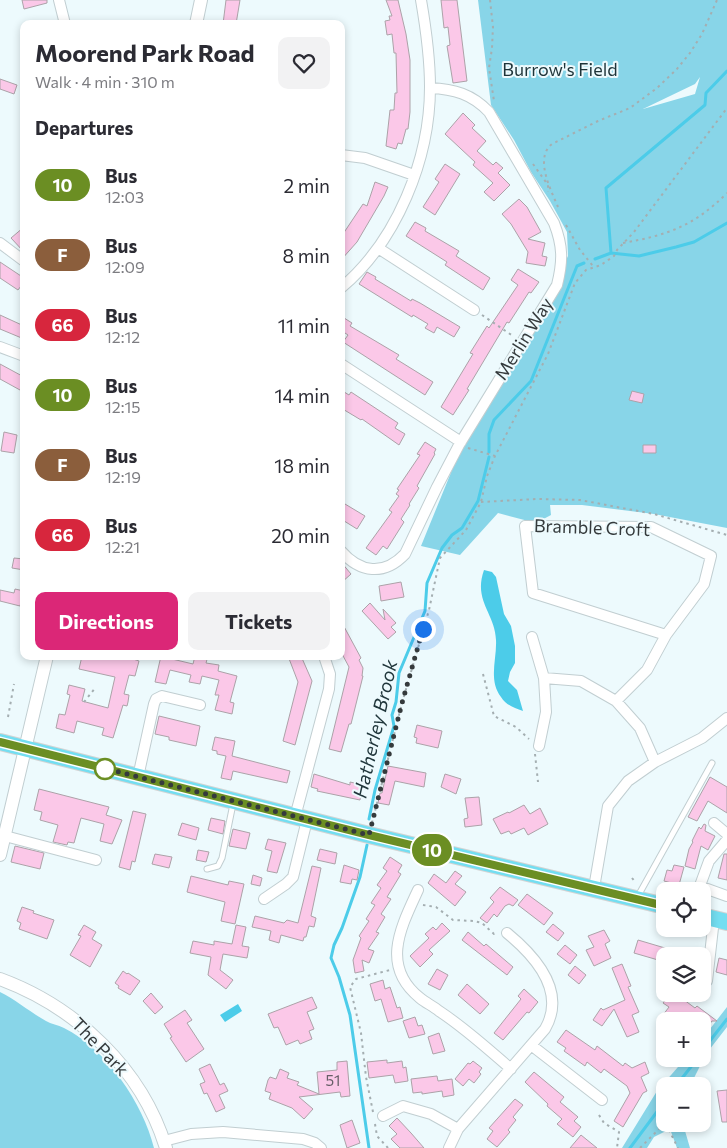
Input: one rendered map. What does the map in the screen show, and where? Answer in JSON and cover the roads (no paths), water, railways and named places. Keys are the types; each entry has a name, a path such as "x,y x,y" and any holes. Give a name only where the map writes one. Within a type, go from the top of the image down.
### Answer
{"main road":[{"path":"0,742 369,835 656,903"}],"street":[{"path":"59,0 64,20"},
{"path":"197,20 201,0"},
{"path":"345,284 378,248 399,212 414,176 422,150 428,122 430,88 427,38 420,0"},
{"name":"Merlin Way","path":"345,556 354,564 367,569 381,569 400,559 409,548 460,444 557,285 560,273 561,241 554,223 489,112 468,95 448,89 430,88"},
{"path":"345,155 377,161 414,176"},
{"path":"0,243 20,259"},
{"path":"378,248 474,310"},
{"path":"0,347 20,354"},
{"path":"345,367 460,444"},
{"name":"Bramble Croft","path":"525,526 651,527 711,556 704,584 666,635 533,593 525,526"},
{"path":"616,701 647,670 666,635"},
{"path":"532,637 544,678 546,712 536,747"},
{"path":"0,856 46,660"},
{"path":"264,898 286,884 293,877 301,818 329,690 330,674 325,660"},
{"path":"544,678 582,681 616,701 640,728 655,762"},
{"path":"138,777 156,699 162,696 200,705"},
{"path":"594,888 608,806 628,781 655,762 702,738 727,718"},
{"path":"714,823 727,834"},
{"path":"3,839 96,860"},
{"path":"701,882 709,861 727,840"},
{"path":"418,890 397,942 399,968 407,984 418,997 444,1014 511,1069"},
{"path":"711,892 727,896"},
{"path":"711,947 715,919"},
{"path":"449,1148 458,1129 511,1069 548,1023 552,1010 553,995 548,980 524,948 507,933"},
{"name":"The Park","path":"0,978 60,1008 103,1045 124,1070 153,1115 165,1144"},
{"path":"531,1045 602,1100"},
{"path":"379,1119 403,1106 430,1114 458,1129"},
{"path":"165,1144 191,1134 222,1132 303,1139 315,1143 321,1148"}],"lane":[{"path":"637,898 712,763"},
{"path":"207,869 218,866 222,858 234,801"}],"waterway":[{"name":"Hatherley Brook","path":"595,259 611,253 606,188 705,105 706,93 727,71"},
{"path":"611,253 639,256 676,247 694,242 727,223"},
{"name":"Hatherley Brook","path":"489,452 489,434 494,420 531,381 577,266 584,263"},
{"name":"Hatherley Brook","path":"369,819 375,790 394,726 392,715 396,702 399,673 425,611 427,583 442,548 452,535 462,528 478,501 489,457"},
{"name":"Hatherley Brook","path":"367,845 360,877 334,945 331,958 339,977 350,1015 369,1148"},
{"name":"Hatherley Brook","path":"711,1039 727,1019"},
{"name":"Hatherley Brook","path":"683,1077 691,1067"},
{"name":"Hatherley Brook","path":"630,1148 656,1113"}],"park label":[{"name":"Burrow's Field","path":"560,70"}]}
